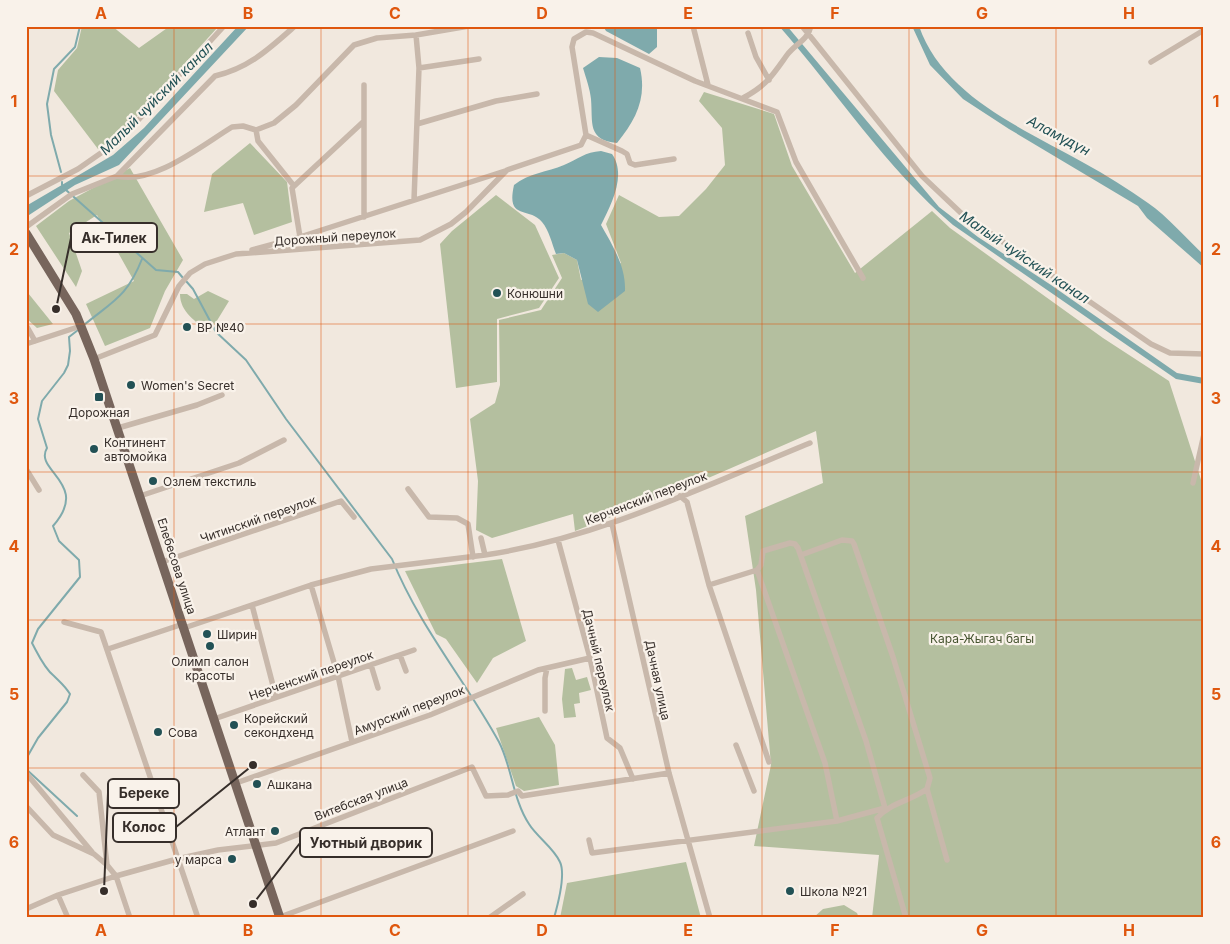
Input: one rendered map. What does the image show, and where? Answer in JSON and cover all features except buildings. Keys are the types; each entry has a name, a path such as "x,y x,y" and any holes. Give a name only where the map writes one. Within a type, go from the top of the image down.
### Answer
{"main road":[{"name":"Елебесова улица","path":"26,233 29,243 81,326 94,358 280,917"}],"street":[{"path":"26,196 78,169 121,139 224,26"},
{"path":"26,227 72,194 117,176 215,76 236,71 250,63 295,26"},
{"path":"117,176 128,179 164,169 232,128 243,126 256,130 274,123 296,105 354,45 377,38 416,35 469,26"},
{"path":"576,26 579,34"},
{"path":"694,26 708,85"},
{"path":"802,26 807,37 922,176 961,214 1151,344 1170,353 1204,354"},
{"path":"743,98 760,89 780,68 791,51 807,37 811,26"},
{"path":"1151,62 1203,28"},
{"path":"674,159 635,165 630,163 626,154 622,151 586,135 572,47 574,39 579,34 593,33 708,85 777,112 796,162 863,278"},
{"path":"748,34 756,58 768,80"},
{"path":"414,200 419,68 416,35"},
{"path":"419,68 479,59"},
{"path":"364,84 364,217"},
{"path":"417,124 496,101 538,94"},
{"path":"300,237 292,188 363,122"},
{"path":"256,130 258,141 294,186"},
{"name":"Дорожный переулок","path":"94,358 155,335 179,286 190,273 205,264 236,254 420,240 451,224 466,212 507,170 581,145 586,135"},
{"path":"236,254 300,237 507,170"},
{"path":"26,325 35,341"},
{"path":"26,344 81,326"},
{"path":"118,428 196,405 222,395"},
{"path":"1193,482 1204,434"},
{"path":"140,496 239,463 284,440"},
{"name":"Керченский переулок","path":"108,649 311,585 371,569 473,557 524,549 558,540 612,524 810,443"},
{"path":"26,469 39,490"},
{"path":"408,489 429,516 457,518 468,524 473,557"},
{"path":"680,496 687,502 709,584 768,762"},
{"name":"Читинский переулок","path":"162,562 341,502 354,517"},
{"name":"Дачная улица","path":"612,524 670,773 710,918"},
{"path":"481,538 485,555"},
{"name":"Дачный переулок","path":"558,540 590,658 607,738 620,748 633,778"},
{"path":"801,555 842,540 854,542 893,657 930,778 927,789 947,860"},
{"path":"709,584 757,570 761,565 762,552 774,547 794,543 801,555 866,741 885,808"},
{"path":"757,570 825,763 837,821"},
{"path":"311,585 338,676 352,742"},
{"path":"252,605 276,697"},
{"path":"64,622 101,632 198,918"},
{"name":"Нерченский переулок","path":"214,719 414,650"},
{"path":"400,655 406,671"},
{"name":"Амурский переулок","path":"236,783 430,715 504,683 547,668 590,658"},
{"path":"370,665 378,688"},
{"path":"545,711 545,678 547,668"},
{"path":"736,745 754,791"},
{"name":"Витебская улица","path":"26,910 58,895 177,859 218,850 276,842 472,767 486,796 508,795 518,791 522,796 633,778"},
{"path":"26,773 94,854 116,876 130,918"},
{"path":"633,778 670,773"},
{"path":"83,775 99,792 107,865"},
{"path":"589,840 592,853 837,821 885,808 916,797 927,789"},
{"path":"26,806 53,836 94,854"},
{"path":"885,808 876,818 906,918"},
{"path":"280,917 513,831"},
{"path":"489,918 524,894"},
{"path":"58,895 68,918"}],"green space":[{"path":"82,26 112,26 139,48 170,26 217,28 121,134 98,149 54,91 58,70 77,48"},
{"name":"Кара-Жыгач багы","path":"704,92 774,114 792,166 855,273 932,211 950,228 1103,338 1169,381 1204,489 1204,918 872,918 879,855 754,846 771,765 756,590 745,516 823,483 816,431 683,489 575,531 573,514 492,538 476,530 478,481 470,419 495,403 500,385 499,320 541,310 562,278 552,255 564,253 577,260 581,280 621,263 606,224 619,195 659,217 679,216 706,189 725,165 722,128 699,101"},
{"path":"250,143 287,182 292,222 254,235 243,203 204,212 212,174"},
{"path":"130,168 183,260 165,291 150,328 105,346 86,304 134,281 97,215 69,233 82,271 76,287 36,226 69,201"},
{"name":"Конюшни","path":"496,195 535,225 559,278 539,308 497,319 497,382 456,388 440,244 452,231"},
{"path":"26,289 53,324 37,328 26,318"},
{"path":"208,291 229,301 210,332 194,320 186,311 180,294 187,294 194,299"},
{"path":"502,559 526,641 493,658 477,683 446,639 436,634 405,571"},
{"path":"572,668 576,680 587,677 591,690 579,693 580,703 574,704 576,717 564,718 562,699 565,669"},
{"path":"539,717 555,745 559,785 524,791 516,786 496,728"},
{"path":"686,862 701,918 560,918 567,883"},
{"path":"844,905 857,913 859,918 813,918 823,909"}],"water":[{"path":"238,26 249,26 119,165 75,185 26,217 26,206 113,155 144,128"},
{"path":"603,26 657,26 657,47 649,54 606,31"},
{"path":"779,26 787,26 939,207 978,237 1051,285 1177,373 1204,378 1204,384 1176,379 953,225 929,203 884,154"},
{"path":"912,26 919,26 931,51 946,72 966,91 1012,123 1100,172 1155,208 1204,255 1204,268 1147,218 1138,206 1009,129 963,99 930,65"},
{"path":"599,57 617,58 640,68 642,79 641,99 630,126 617,143 607,141 596,134 592,123 590,95 583,68"},
{"path":"601,151 612,154 618,171 616,190 601,225 621,265 625,291 598,312 588,304 577,260 564,253 556,254 542,222 536,217 516,208 513,204 512,196 514,185 520,181 564,165 586,154"}],"waterway":[{"path":"61,172 51,135 47,104 54,69 75,47 80,26"},
{"path":"66,190 156,270 178,272 183,278"},
{"path":"84,325 111,304 125,290 142,259"},
{"path":"186,281 193,289 216,332 246,360 286,419 392,559 415,607 486,719 499,742 507,762 519,805 524,815 532,829 554,852 560,862 562,882 554,918"},
{"path":"26,759 38,738 67,702 70,694 47,669 32,643 38,629 80,577 79,560 59,541 53,526 63,511 66,499 64,488 47,464 45,456 47,448 38,419 42,401 68,365 69,337 78,330"},
{"path":"26,769 77,816"}],"place":[{"name":"Конюшни","path":"497,293"},
{"name":"Ак-Тилек","path":"56,309"},
{"name":"BP №40","path":"187,327"},
{"name":"Women's Secret","path":"131,385"},
{"name":"Дорожная","path":"99,397"},
{"name":"Континент автомойка","path":"94,449"},
{"name":"Озлем текстиль","path":"153,481"},
{"name":"Ширин","path":"207,634"},
{"name":"Олимп салон красоты","path":"210,646"},
{"name":"Корейский секондхенд","path":"234,725"},
{"name":"Сова","path":"158,732"},
{"name":"Колос","path":"253,765"},
{"name":"Ашкана","path":"257,784"},
{"name":"Атлант","path":"275,831"},
{"name":"у марса","path":"232,859"},
{"name":"Береке","path":"104,891"},
{"name":"Школа №21","path":"790,891"},
{"name":"Уютный дворик","path":"253,904"}],"water label":[{"name":"Малый чуйский канал","path":"156,98"},
{"name":"Аламүдүн","path":"1059,135"},
{"name":"Малый чуйский канал","path":"1025,257"}]}
